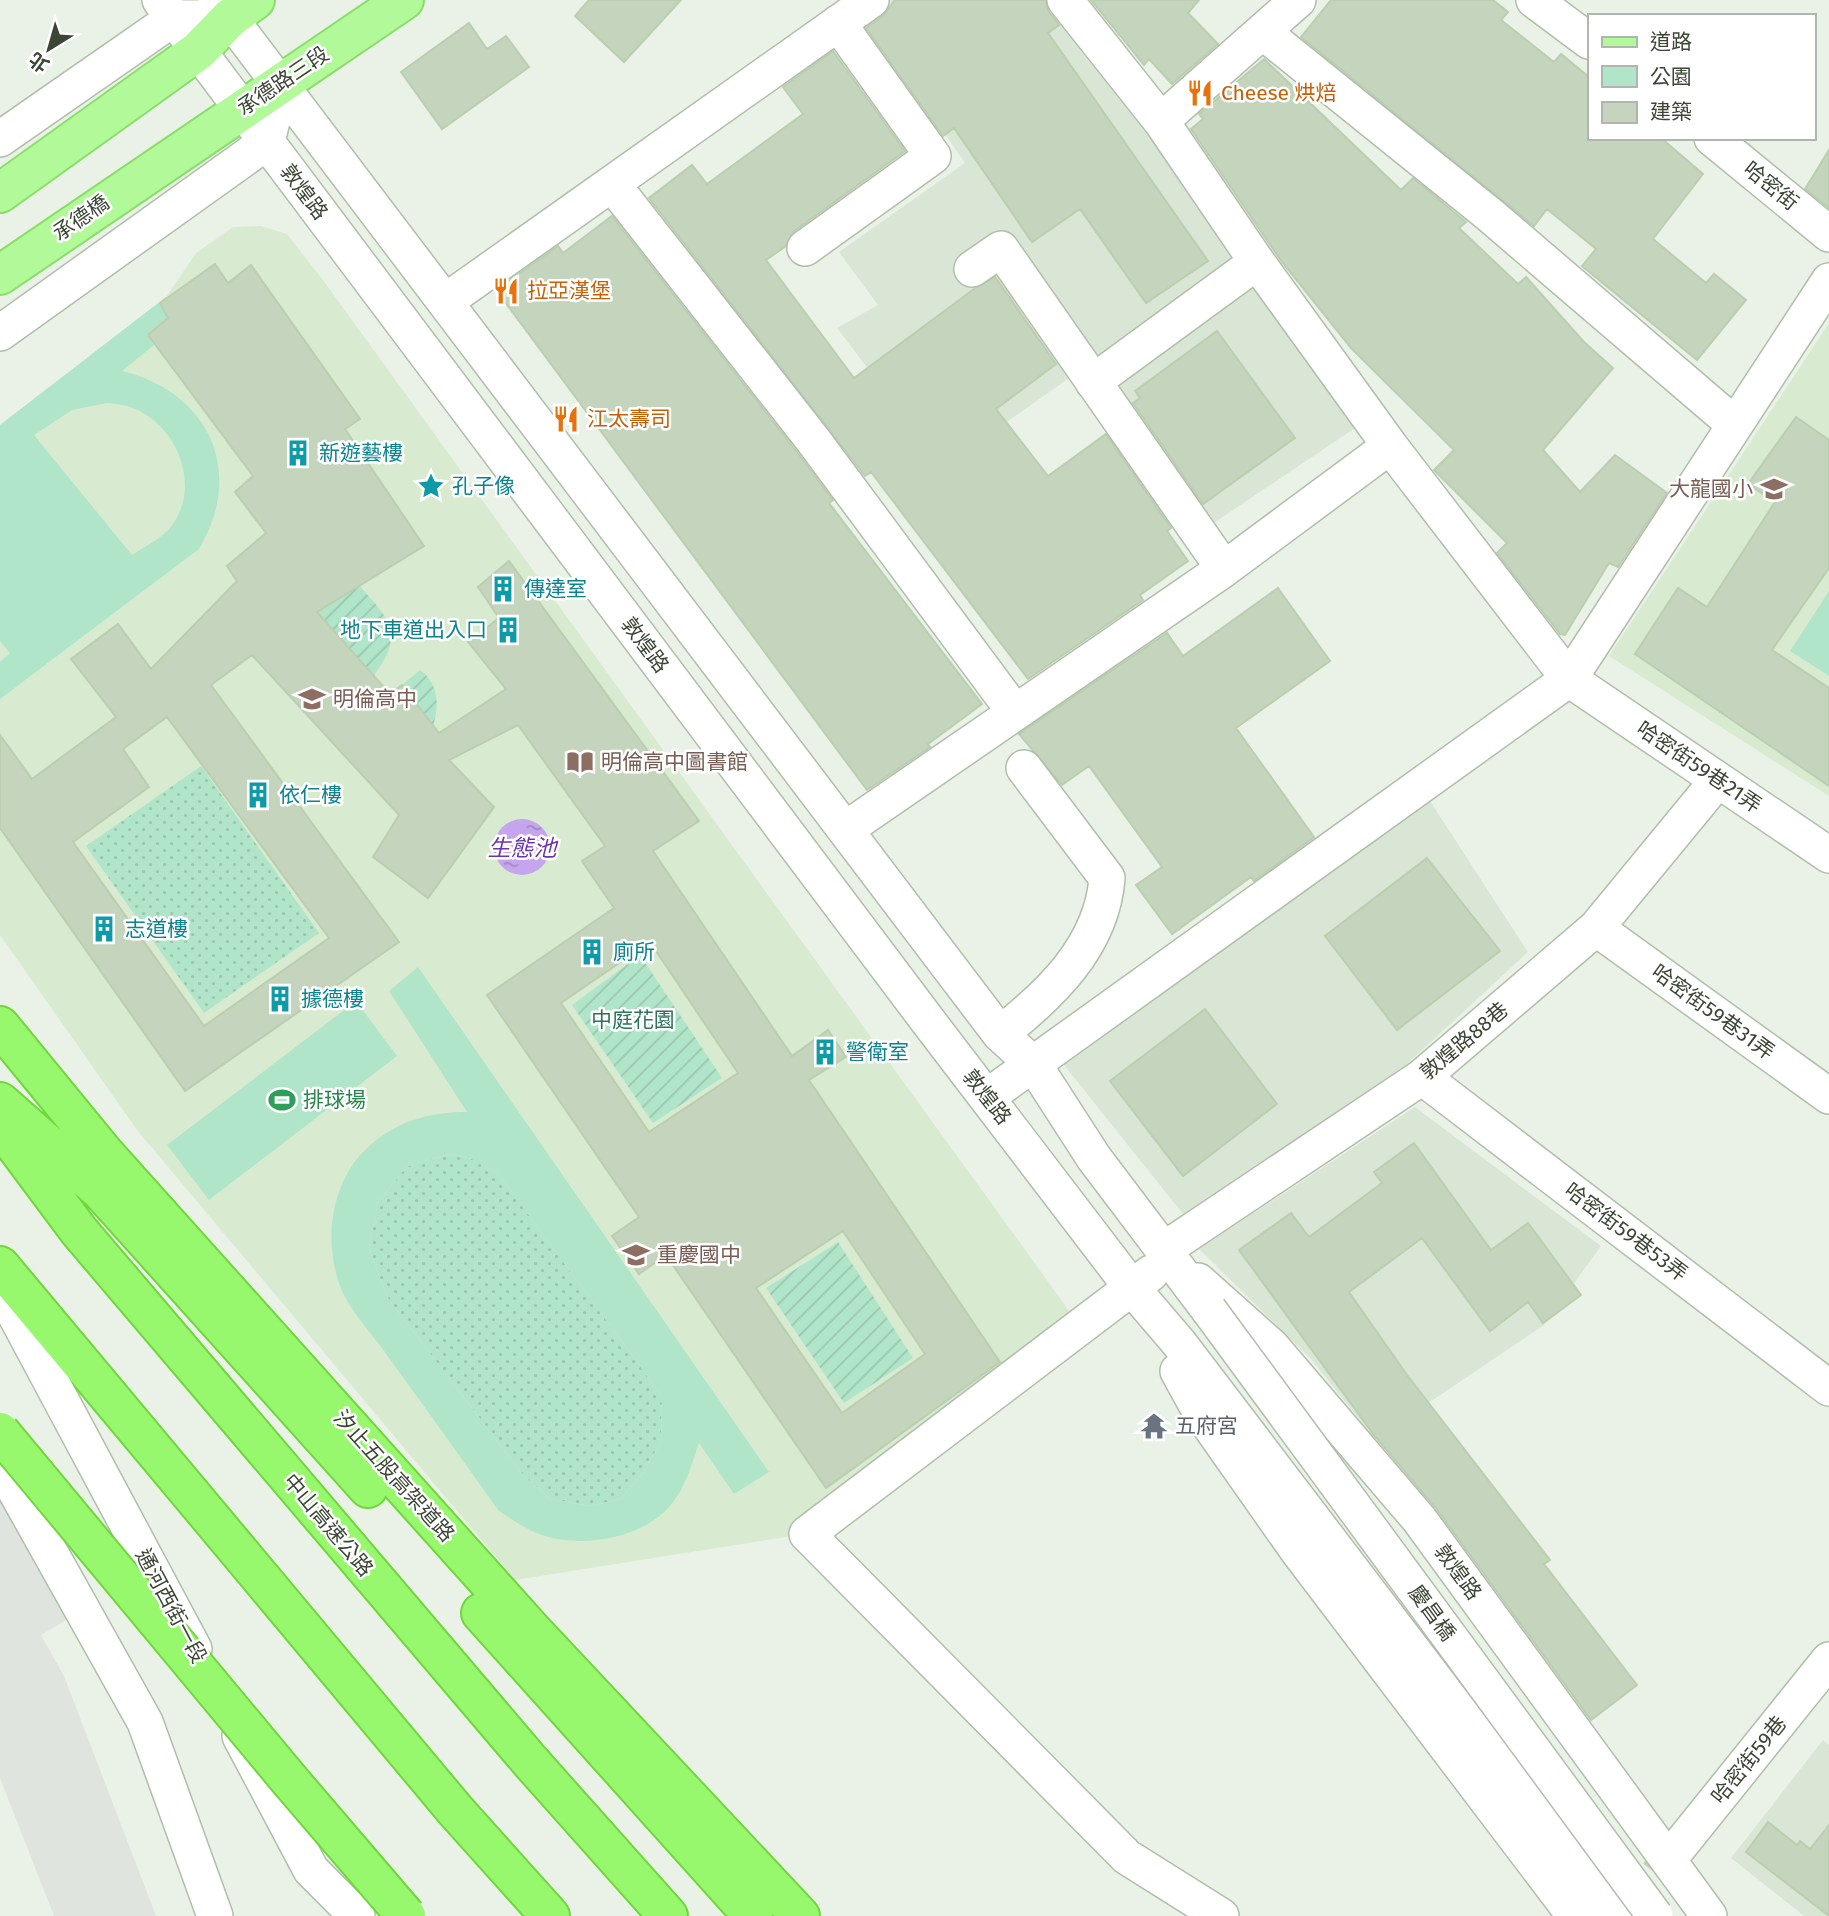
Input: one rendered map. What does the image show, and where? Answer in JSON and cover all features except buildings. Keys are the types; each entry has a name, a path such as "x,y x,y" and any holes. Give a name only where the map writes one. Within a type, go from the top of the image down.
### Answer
{"highway":[{"name":"汐止五股高架道路","path":"0,1026 104,1153 520,1617 800,1916"},
{"path":"0,1102 102,1191 753,1916"},
{"name":"中山高速公路","path":"0,1125 79,1231 530,1761 668,1916"},
{"path":"0,1266 455,1810 550,1916"},
{"path":"0,1432 287,1777 407,1916"},
{"path":"662,1815 792,1916"}],"main road":[{"name":"承德路三段","path":"163,161 404,0"},
{"path":"0,193 131,102 198,51 234,6"},
{"name":"承德橋","path":"0,275 163,161"}],"street":[{"path":"446,301 871,0"},
{"name":"哈密街59巷21弄","path":"1065,0 1161,121 1257,262 1390,446 1569,679 1829,855"},
{"path":"1161,121 1298,0"},
{"path":"1534,0 1588,40"},
{"name":"敦煌路","path":"234,6 280,83 1000,1034 1034,1065 1094,1158 1209,1310"},
{"path":"0,139 167,9 234,6"},
{"name":"敦煌路","path":"167,9 987,1097 1132,1288 1179,1343"},
{"path":"805,248 933,156 838,23"},
{"path":"1263,32 1490,215 1734,424"},
{"path":"0,333 267,142 280,83"},
{"name":"哈密街","path":"1714,140 1829,234"},
{"path":"613,185 813,440 1014,711"},
{"path":"972,269 1001,249 1224,569"},
{"path":"1093,382 1257,262"},
{"path":"987,1097 1569,679 1829,281"},
{"path":"845,829 1224,569 1390,446"},
{"path":"1000,1034 1042,1001 1081,955 1106,894 1107,878 1024,768"},
{"name":"敦煌路88巷","path":"1222,1916 1127,1857 807,1534 1132,1288 1168,1254 1422,1077 1596,928 1717,780"},
{"name":"哈密街59巷31弄","path":"1596,928 1829,1096"},
{"name":"哈密街59巷53弄","path":"1422,1077 1829,1388"},
{"name":"敦煌路","path":"1168,1254 1272,1347 1419,1519 1709,1916"},
{"name":"通河西街一段","path":"0,1286 311,1870 357,1916"},
{"name":"敦煌路","path":"1132,1288 1201,1413 1283,1530 1576,1916"},
{"name":"慶昌橋","path":"1209,1310 1655,1916"},
{"name":"慶昌橋","path":"1179,1343 1615,1916"},
{"path":"0,1463 145,1722 215,1916"},
{"name":"哈密街59巷","path":"1669,1859 1825,1674"},
{"path":"311,1870 330,1916"}],"shaded area":[{"path":"891,0 1064,0 1364,422 1187,541 1072,376 943,467 837,328 878,305 839,252 965,163 864,18"},
{"path":"261,226 287,234 323,280 1078,1323 792,1536 515,1580 137,1130 0,935 0,425 166,297 196,253 233,227"},
{"name":"大龍國小","path":"1829,323 1829,796 1609,656"},
{"path":"1430,801 1528,952 1407,1064 1183,1214 1064,1065"},
{"path":"1415,1107 1601,1246 1544,1325 1375,1439 1311,1359 1199,1249"},
{"path":"0,1482 81,1611 41,1635 64,1676 156,1916 54,1916 0,1778"},
{"path":"1823,1740 1829,1745 1829,1916 1804,1916 1731,1858"}],"green space":[{"path":"166,297 185,320 122,371 152,381 177,397 197,416 210,438 218,463 219,491 213,520 199,549 0,699 0,662 10,653 0,641 0,425","holes":["107,403 135,409 157,423 177,450 185,483 184,500 178,516 168,530 132,555 34,435 72,410"]},
{"path":"351,575 381,611 391,633 385,659 374,675 314,609"},
{"path":"1829,591 1829,676 1790,651"},
{"path":"420,670 435,690 437,706 431,731 423,712 402,685"},
{"path":"201,766 319,933 204,1013 86,846"},
{"name":"中庭花園","path":"640,955 722,1078 653,1123 572,1005"},
{"path":"418,967 769,1472 734,1494 699,1443 688,1476 670,1506 644,1526 612,1538 577,1541 545,1536 526,1528 498,1510 353,1310 343,1293 333,1257 336,1201 342,1183 362,1153 373,1142 398,1126 438,1114 467,1112 389,991","holes":["449,1154 472,1159 497,1172 662,1396 661,1441 644,1472 621,1499 590,1506 550,1499 523,1475 387,1297 369,1248 378,1203 406,1167"]},
{"name":"排球場","path":"356,1001 397,1056 209,1200 167,1145"},
{"path":"449,1154 472,1159 497,1172 662,1396 661,1441 644,1472 621,1499 590,1506 550,1499 523,1475 387,1297 369,1248 378,1203 406,1167"},
{"path":"838,1242 913,1358 844,1403 766,1288"}],"water":[{"name":"生態池","path":"517,819 527,819 542,827 548,836 548,858 542,867 527,875 517,875 499,863 494,852 494,842 506,824"}],"tunnel":[{"path":"1624,1916 1669,1859"}],"place":[{"name":"Cheese 烘焙","path":"1200,93"},
{"name":"拉亞漢堡","path":"506,291"},
{"name":"江太壽司","path":"566,419"},
{"name":"新遊藝樓","path":"298,453"},
{"name":"孔子像","path":"431,486"},
{"name":"大龍國小","path":"1774,489"},
{"name":"傳達室","path":"503,589"},
{"name":"地下車道出入口","path":"508,630"},
{"name":"明倫高中","path":"312,699"},
{"name":"明倫高中圖書館","path":"580,762"},
{"name":"依仁樓","path":"258,795"},
{"name":"志道樓","path":"104,929"},
{"name":"廁所","path":"592,952"},
{"name":"據德樓","path":"280,999"},
{"name":"警衛室","path":"825,1052"},
{"name":"排球場","path":"282,1100"},
{"name":"重慶國中","path":"636,1255"},
{"name":"五府宮","path":"1154,1426"}]}
